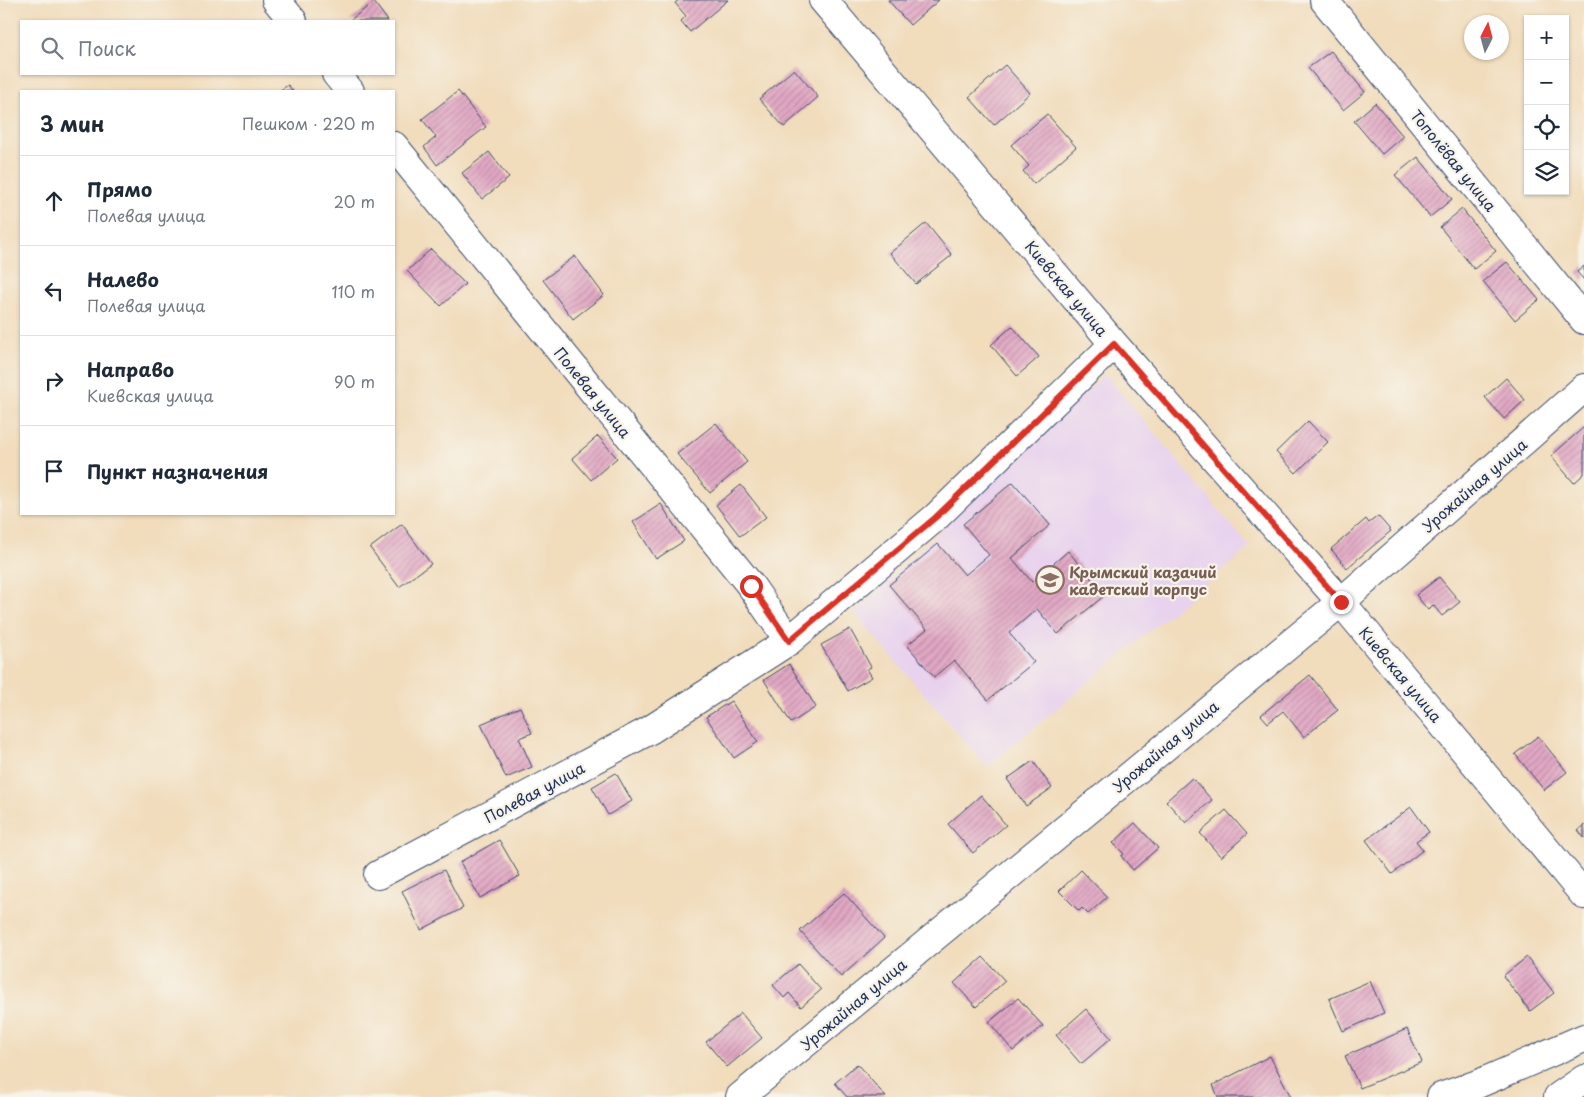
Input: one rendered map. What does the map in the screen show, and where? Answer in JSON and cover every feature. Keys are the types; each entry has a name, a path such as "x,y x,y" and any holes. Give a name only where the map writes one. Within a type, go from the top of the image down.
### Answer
{"street":[{"path":"276,0 292,20"},
{"name":"Киевская улица","path":"823,0 1114,344 1341,602 1584,896"},
{"name":"Тополёвая улица","path":"1324,0 1584,320"},
{"path":"337,75 349,90"},
{"name":"Полевая улица","path":"395,147 751,586 789,641"},
{"name":"Полевая улица","path":"378,875 650,730 789,641 936,517 1114,344"},
{"name":"Урожайная улица","path":"740,1097 1341,602 1584,388"},
{"path":"1441,1097 1478,1084 1584,1038"},
{"path":"1558,1097 1584,1079"}],"shaded area":[{"name":"Крымский казачий кадетский корпус","path":"1105,374 1250,547 987,767 854,613"}],"building":[{"path":"679,0 728,0 690,32 681,21 686,16 675,3"},
{"path":"888,0 939,0 910,25"},
{"path":"374,2 387,20 350,20"},
{"path":"1331,51 1365,92 1343,110 1308,68"},
{"path":"1005,65 1030,93 994,125 969,97"},
{"path":"794,69 818,97 784,127 759,99"},
{"path":"288,85 292,90 280,90"},
{"path":"458,91 486,127 437,165 424,147 436,137 422,119"},
{"path":"1375,103 1403,136 1382,154 1354,121"},
{"path":"1047,114 1076,147 1034,184 1023,171 1029,166 1011,145"},
{"path":"489,152 509,178 482,199 462,173"},
{"path":"1418,157 1452,199 1430,217 1395,175"},
{"path":"1462,209 1496,251 1474,269 1440,227"},
{"path":"926,223 952,255 916,284 890,253"},
{"path":"431,249 465,284 441,306 407,271"},
{"path":"575,256 604,295 573,319 543,280"},
{"path":"1507,262 1539,300 1515,320 1483,281"},
{"path":"1584,266 1584,280 1577,272"},
{"path":"1012,326 1039,357 1017,376 991,345"},
{"path":"1506,378 1525,400 1504,419 1485,397"},
{"path":"1308,421 1328,442 1296,473 1276,452"},
{"path":"716,423 747,462 710,493 677,454"},
{"path":"1584,427 1584,474 1574,483 1551,456"},
{"path":"598,436 617,458 591,480 572,458"},
{"path":"1013,482 1050,525 1012,558 1032,582 1068,551 1105,595 1058,634 1037,609 1009,633 1034,662 988,700 954,660 934,677 907,645 927,629 889,585 938,544 965,575 989,555 963,524"},
{"path":"741,485 766,517 740,536 716,505"},
{"path":"661,504 684,541 656,559 633,522"},
{"path":"1378,516 1391,531 1347,568 1331,549 1366,519 1369,523"},
{"path":"402,524 431,564 399,587 370,548"},
{"path":"1439,577 1460,602 1442,616 1433,605 1428,610 1416,595"},
{"path":"850,629 871,667 867,669 872,677 848,691 821,645"},
{"path":"789,664 816,707 791,723 764,680"},
{"path":"1310,675 1338,710 1304,737 1283,711 1268,723 1261,715"},
{"path":"731,701 758,742 734,758 706,717"},
{"path":"520,707 532,733 519,738 532,767 506,778 481,724"},
{"path":"1538,736 1567,772 1544,790 1515,754"},
{"path":"1033,761 1052,788 1026,806 1007,779"},
{"path":"616,773 632,801 608,815 592,787"},
{"path":"1192,778 1212,800 1186,823 1166,801"},
{"path":"981,795 1006,825 973,853 948,824"},
{"path":"1411,807 1429,832 1416,841 1423,850 1392,874 1366,840"},
{"path":"1226,810 1247,834 1221,857 1200,833"},
{"path":"1135,823 1158,848 1133,870 1121,856 1124,854 1113,843"},
{"path":"1584,825 1584,838 1578,830"},
{"path":"499,840 520,876 480,898 460,862"},
{"path":"444,870 463,908 421,930 402,891"},
{"path":"1081,870 1107,897 1088,914 1082,908 1079,911 1059,891"},
{"path":"844,893 884,938 841,977 800,931"},
{"path":"983,957 1005,981 976,1007 954,983"},
{"path":"1527,957 1554,993 1530,1011 1503,976"},
{"path":"798,964 821,990 801,1007 789,993 784,998 773,985"},
{"path":"1370,981 1384,1013 1343,1031 1329,999"},
{"path":"1018,998 1043,1026 1013,1051 989,1022"},
{"path":"1086,1009 1111,1038 1081,1064 1056,1035"},
{"path":"741,1013 762,1038 727,1067 706,1042"},
{"path":"1407,1029 1422,1062 1360,1088 1345,1056"},
{"path":"1270,1056 1291,1097 1218,1097 1213,1085"},
{"path":"857,1064 886,1097 847,1097 835,1083"}],"place":[{"name":"Крымский казачий кадетский корпус","path":"1050,580"}],"route":[{"path":"751,586 789,641 936,517 1114,344 1341,602"}]}
